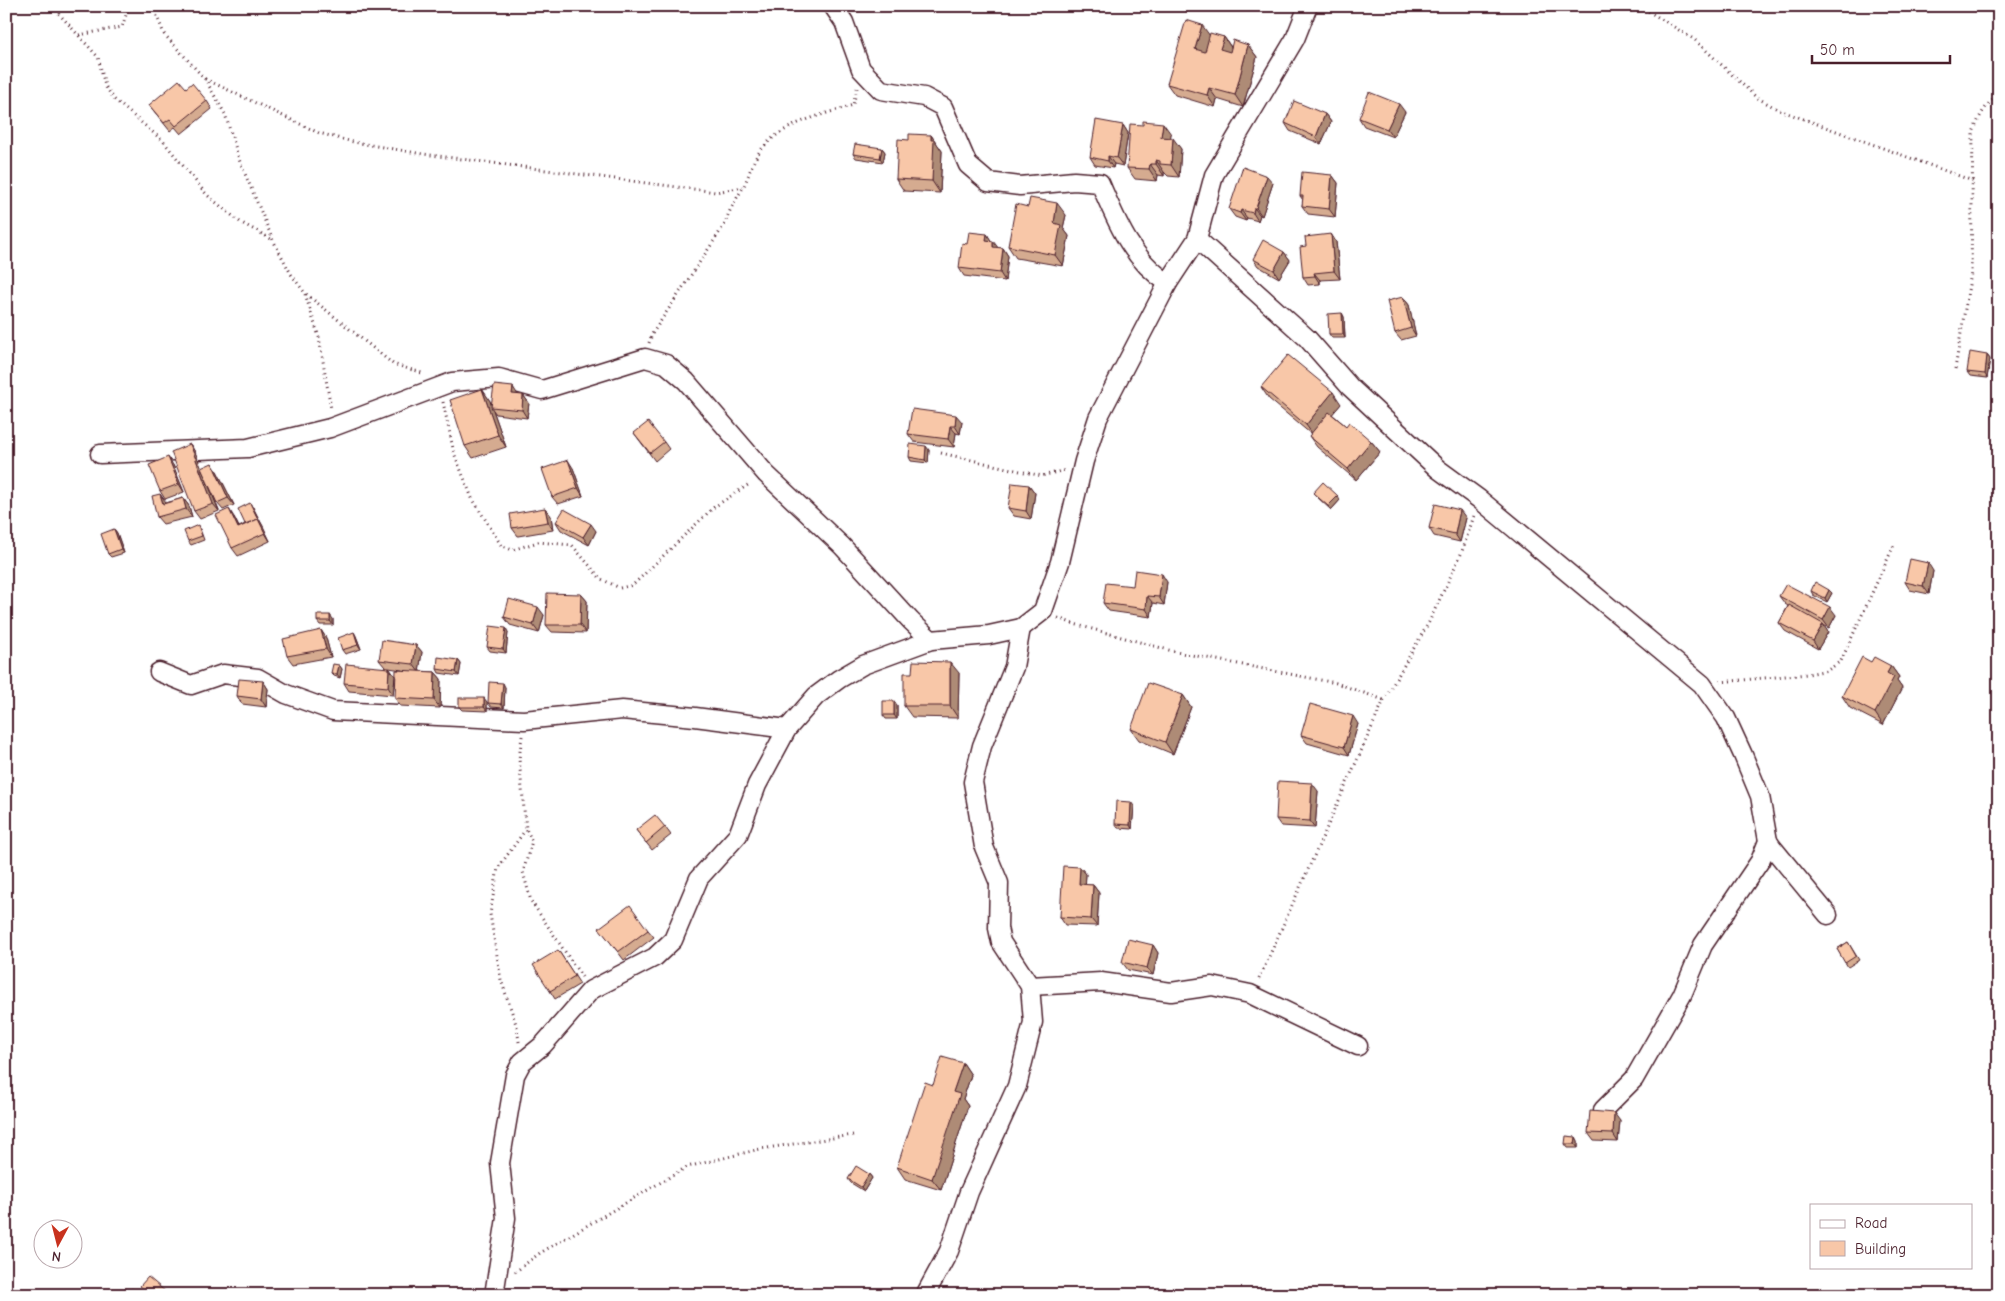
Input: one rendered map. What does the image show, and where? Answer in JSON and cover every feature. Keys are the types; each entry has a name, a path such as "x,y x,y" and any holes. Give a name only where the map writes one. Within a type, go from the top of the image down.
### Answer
{"street":[{"path":"833,6 844,22 861,69 881,90 924,96 943,106 968,165 988,182 1020,186 1074,180 1100,183 1123,236 1153,274 1168,284"},
{"path":"495,1291 506,1218 500,1163 514,1075 522,1062 543,1045 590,990 655,957 673,940 699,878 738,835 757,785 787,729 816,696 839,679 863,665 931,640 990,635 1021,628 1043,611 1060,562 1084,461 1098,418 1168,284 1197,239 1214,175 1295,40 1308,6"},
{"path":"1197,239 1307,338 1350,387 1438,469 1480,498 1702,684 1726,718 1760,796 1768,841 1828,915"},
{"path":"100,454 248,448 330,428 445,385 499,378 542,390 645,358 666,364 686,381 766,474 842,546 931,640"},
{"path":"925,1295 949,1251 969,1192 1017,1086 1033,1022 1030,986 1001,942 998,928 999,883 984,847 973,782 982,746 1014,666 1021,628"},
{"path":"159,672 191,684 223,674 258,678 286,694 333,711 524,720 622,710 787,729"},
{"path":"1604,1110 1634,1080 1682,995 1703,945 1760,861 1768,841"},
{"path":"1030,986 1101,982 1171,992 1212,986 1250,994 1358,1046"}],"path":[{"path":"52,6 98,57 105,86 115,100 163,141 207,194 240,222 273,240"},
{"path":"79,35 122,27 129,6"},
{"path":"153,6 164,34 205,79 225,114 240,162 273,240 291,274 305,293 393,364 445,385 454,453 472,498 501,544 512,550 538,542 572,545 601,578 620,588 633,586 714,507 766,474"},
{"path":"1640,6 1695,40 1756,97 1779,110 1973,181"},
{"path":"645,358 652,334 725,224 730,208 743,187 757,154 770,140 790,126 853,105 861,69"},
{"path":"205,79 319,133 353,142 433,155 716,192 743,187"},
{"path":"1955,370 1971,273 1972,133 1978,118 1993,99 1999,96"},
{"path":"305,293 319,337 331,407 330,428"},
{"path":"941,452 1042,476 1070,468 1084,461"},
{"path":"1250,994 1263,972 1384,700 1429,622 1461,554 1480,498"},
{"path":"1702,684 1808,674 1828,670 1840,661 1894,546"},
{"path":"1043,611 1074,624 1176,652 1336,683 1384,700"},
{"path":"524,720 519,759 526,830 532,841 523,872 531,901 564,948 590,990"},
{"path":"522,1062 517,1027 500,980 490,914 498,868 526,830"},
{"path":"495,1291 540,1253 687,1167 760,1149 853,1135"}],"building":[{"path":"1186,20 1202,25 1195,49 1205,52 1210,33 1224,37 1220,49 1230,52 1233,40 1248,45 1235,95 1209,88 1207,95 1167,84"},
{"path":"179,80 186,88 192,83 207,101 176,126 170,119 164,123 149,105"},
{"path":"1369,92 1399,104 1387,129 1359,118"},
{"path":"1294,101 1325,114 1316,137 1285,123"},
{"path":"1096,120 1123,125 1117,158 1108,156 1108,161 1090,157"},
{"path":"1143,121 1163,123 1161,137 1173,138 1171,165 1160,164 1160,161 1156,160 1156,164 1150,164 1149,169 1127,168 1130,124 1143,125"},
{"path":"909,134 931,135 931,140 934,140 932,181 896,179 898,139 909,140"},
{"path":"855,144 882,148 880,158 853,154"},
{"path":"1243,167 1267,176 1253,213 1241,210 1240,213 1229,209"},
{"path":"1302,172 1332,175 1329,209 1302,206 1303,196 1300,196"},
{"path":"1030,198 1057,203 1054,223 1061,225 1055,255 1008,246 1016,204 1028,207"},
{"path":"969,232 987,234 986,240 993,241 993,247 1003,248 1000,273 959,268 962,243 967,244"},
{"path":"1331,234 1334,271 1314,273 1315,276 1303,277 1300,247 1306,246 1305,237"},
{"path":"1263,240 1284,252 1274,270 1253,259"},
{"path":"1403,297 1411,328 1395,333 1387,301"},
{"path":"1342,313 1343,334 1329,334 1328,314"},
{"path":"1970,352 1987,355 1985,374 1967,372"},
{"path":"1288,355 1333,392 1306,425 1261,387"},
{"path":"494,385 513,387 512,394 523,395 522,410 491,407"},
{"path":"482,389 498,435 465,446 450,400"},
{"path":"912,409 956,415 955,426 950,426 948,439 908,434"},
{"path":"1329,412 1346,426 1349,422 1371,441 1348,469 1309,436"},
{"path":"648,422 664,442 650,453 634,433"},
{"path":"190,444 213,504 194,511 171,452"},
{"path":"910,444 926,446 925,460 909,457"},
{"path":"168,457 179,484 160,491 149,465"},
{"path":"568,460 578,488 552,497 542,469"},
{"path":"212,463 228,498 217,503 201,468"},
{"path":"1323,482 1338,496 1328,506 1313,493"},
{"path":"1012,483 1029,485 1026,511 1008,508"},
{"path":"160,494 163,504 183,498 186,509 157,517 152,496"},
{"path":"250,503 258,519 245,524 238,509"},
{"path":"1435,504 1460,510 1455,534 1429,528"},
{"path":"545,508 548,522 512,528 510,514"},
{"path":"229,509 238,528 258,519 265,533 232,548 216,515"},
{"path":"564,509 591,524 583,537 556,522"},
{"path":"198,525 202,536 188,541 184,531"},
{"path":"114,529 121,549 108,554 101,534"},
{"path":"1910,559 1928,563 1923,586 1905,582"},
{"path":"1135,570 1162,574 1159,597 1147,596 1146,609 1103,603 1106,583 1133,586"},
{"path":"1815,582 1829,590 1825,598 1811,591"},
{"path":"1786,584 1830,607 1823,620 1779,596"},
{"path":"547,593 581,594 580,625 546,625"},
{"path":"509,599 538,607 533,625 504,617"},
{"path":"1789,605 1823,624 1813,641 1779,623"},
{"path":"317,615 330,615 330,621 317,621"},
{"path":"490,626 506,628 503,649 487,647"},
{"path":"321,630 326,649 287,656 283,639"},
{"path":"354,632 358,645 342,650 338,638"},
{"path":"382,640 416,645 413,664 379,660"},
{"path":"438,657 458,660 456,672 437,669"},
{"path":"1862,657 1871,662 1874,657 1891,666 1887,673 1894,677 1875,713 1842,696"},
{"path":"913,661 950,662 950,706 904,706 904,673 912,673"},
{"path":"333,664 339,665 337,674 331,673"},
{"path":"346,664 389,668 388,687 344,683"},
{"path":"396,670 435,672 434,700 395,698"},
{"path":"239,679 263,681 261,699 237,696"},
{"path":"489,682 503,683 501,704 488,703"},
{"path":"1148,683 1183,695 1165,742 1131,729"},
{"path":"459,698 484,698 484,707 459,707"},
{"path":"883,701 894,701 894,715 883,715"},
{"path":"1310,704 1353,716 1344,747 1301,735"},
{"path":"1278,781 1312,783 1310,821 1276,819"},
{"path":"1116,801 1131,802 1130,825 1115,824"},
{"path":"655,815 665,827 646,843 636,830"},
{"path":"1063,866 1080,867 1079,884 1093,885 1091,919 1060,917"},
{"path":"630,905 648,930 618,952 599,928"},
{"path":"1128,939 1153,945 1147,968 1122,962"},
{"path":"1848,942 1856,956 1845,963 1837,949"},
{"path":"558,950 575,976 550,991 533,965"},
{"path":"942,1057 963,1063 953,1092 960,1094 932,1179 897,1167 925,1082 933,1085"},
{"path":"1590,1111 1614,1113 1613,1134 1588,1133"},
{"path":"1566,1136 1576,1137 1575,1144 1565,1144"},
{"path":"856,1166 869,1174 861,1187 848,1179"},
{"path":"148,1277 166,1292 164,1295 150,1295 140,1286"},
{"path":"132,1288 137,1295 125,1295"},
{"path":"98,1289 103,1295 92,1295"},
{"path":"844,1291 846,1295 835,1295"}]}
